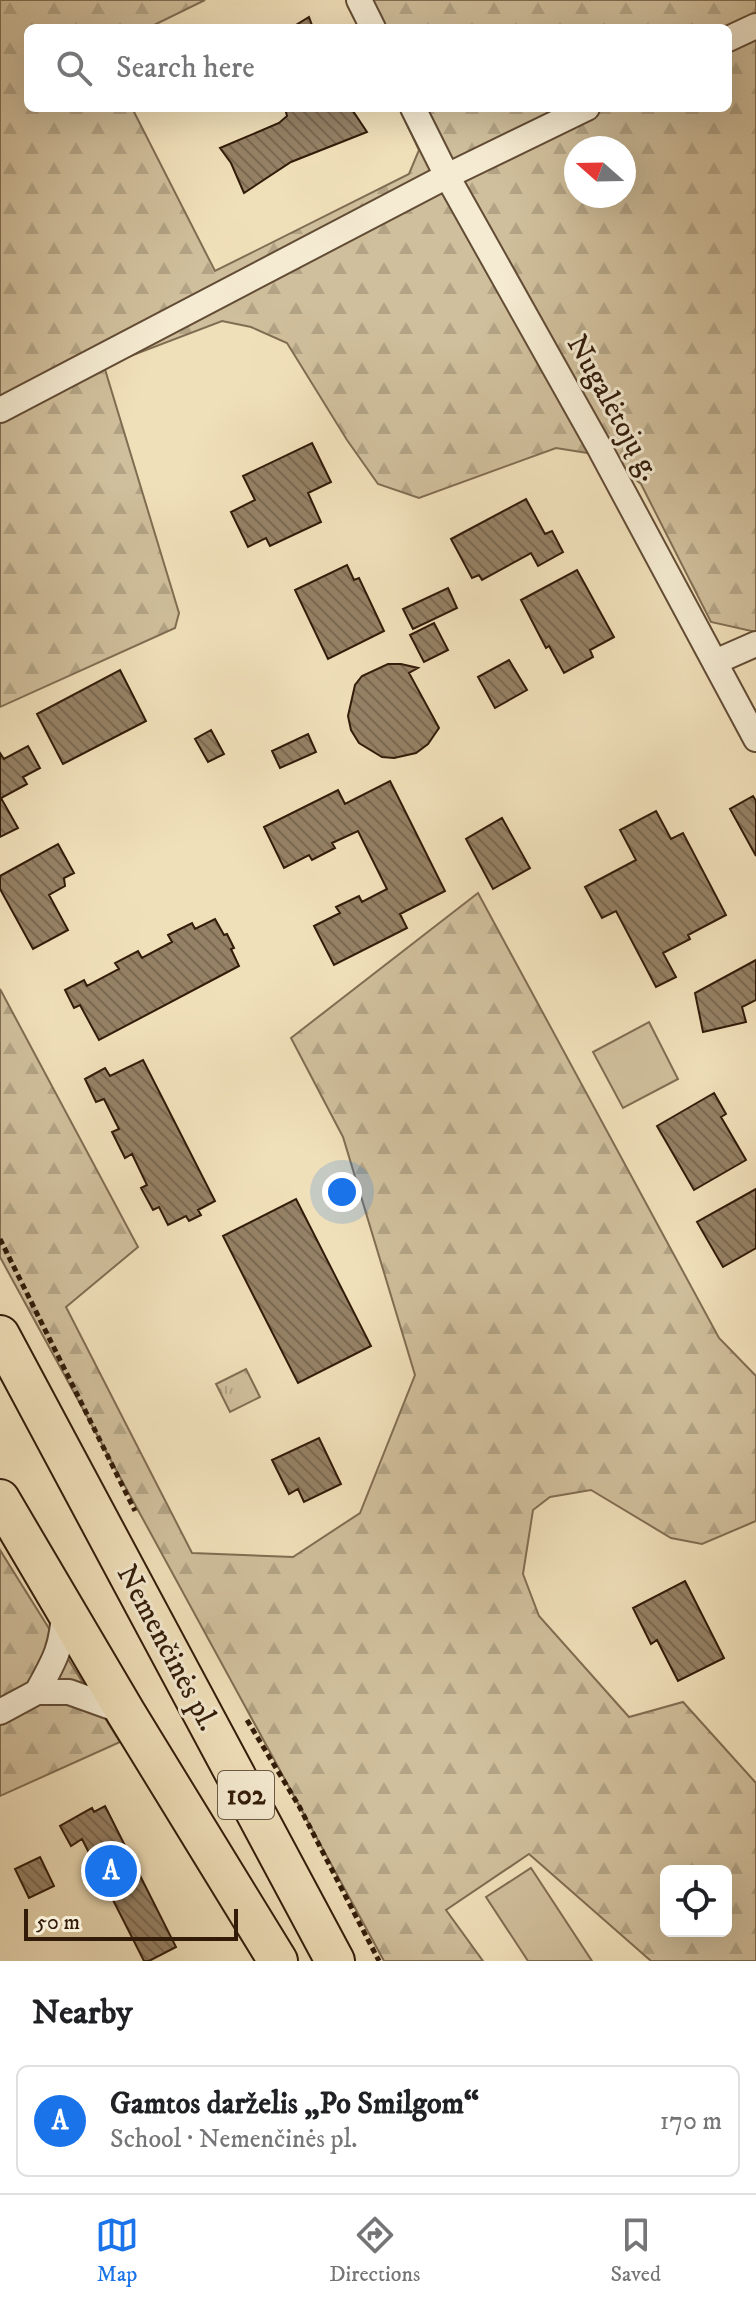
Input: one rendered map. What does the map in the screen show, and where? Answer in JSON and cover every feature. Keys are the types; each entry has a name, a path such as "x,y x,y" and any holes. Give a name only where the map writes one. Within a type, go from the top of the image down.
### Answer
{"main road":[{"name":"Nemenčinės pl.","path":"0,1335 335,1961"},
{"name":"102","path":"0,1499 278,1961"}],"street":[{"path":"359,0 371,24"},
{"path":"732,37 756,26"},
{"name":"Nugalėtojų g.","path":"415,112 447,176 584,419 756,739"},
{"path":"0,410 447,176 579,112"},
{"path":"715,662 756,644"},
{"path":"37,1692 57,1657 63,1632 64,1606"},
{"path":"0,1712 37,1692 69,1692 126,1713"}],"path":[{"path":"0,1239 139,1519"},
{"path":"242,1712 299,1806 379,1961"}],"green space":[{"path":"0,0 205,0 156,24 24,24 24,112 134,112 215,271 409,174 419,150 401,112 732,112 732,24 360,24 348,0 756,0 756,632 711,622 641,484 606,456 556,448 419,498 378,484 287,343 251,327 222,321 104,366 179,613 175,628 0,707"},
{"path":"478,893 719,1338 756,1376 756,1521 702,1544 671,1538 591,1490 550,1497 533,1510 523,1574 539,1616 629,1717 683,1702 756,1783 756,1961 651,1961 529,1854 446,1910 483,1961 384,1961 0,1257 0,989 138,1247 66,1307 192,1553 293,1557 360,1513 415,1375 343,1137 291,1038"},
{"path":"649,1022 678,1079 623,1108 593,1052"},
{"path":"246,1369 260,1397 230,1412 216,1384"},
{"path":"0,1550 120,1742 0,1796"},
{"path":"531,1868 592,1961 528,1961 486,1897"}],"building":[{"path":"309,17 312,24 298,24"},
{"path":"286,112 354,112 367,132 291,162 244,193 231,163 220,148 279,123 287,116"},
{"path":"312,443 331,482 308,493 321,522 270,546 266,538 248,547 231,512 255,500 243,476"},
{"path":"526,499 545,534 552,531 563,552 538,566 531,553 482,580 479,575 472,578 451,539"},
{"path":"347,565 354,580 359,578 384,631 328,659 295,590"},
{"path":"577,570 614,637 590,650 593,657 564,673 549,646 546,648 521,600"},
{"path":"448,588 457,608 413,629 403,609"},
{"path":"434,623 448,650 424,662 410,635"},
{"path":"509,660 527,690 495,708 478,677"},
{"path":"388,664 418,668 409,673 439,728 428,744 416,753 394,758 382,757 359,743 351,730 348,716 355,685 362,676"},
{"path":"120,670 146,721 63,764 37,714"},
{"path":"211,730 224,754 208,762 195,739"},
{"path":"308,734 316,752 280,768 272,751"},
{"path":"28,746 40,768 23,777 27,784 1,798 18,828 0,837 0,753 4,759"},
{"path":"390,781 445,891 400,914 407,928 334,965 314,926 340,913 336,907 359,896 362,902 387,889 358,831 332,843 335,848 312,860 309,855 284,868 264,827 338,790 345,804"},
{"path":"753,796 756,801 756,856 730,809"},
{"path":"656,811 671,839 683,833 726,915 688,935 690,939 663,953 676,977 656,987 616,911 602,918 585,887 636,860 620,830"},
{"path":"502,818 530,868 493,889 466,839"},
{"path":"58,844 74,873 64,878 65,886 49,895 68,930 33,949 0,889 0,876"},
{"path":"215,919 224,935 227,934 239,966 99,1040 80,1005 74,1008 65,990 84,980 87,986 119,969 115,963 138,951 142,958 172,942 168,935 192,923 195,929"},
{"path":"756,960 756,1000 742,1007 746,1022 703,1032 695,993"},
{"path":"143,1060 215,1201 198,1210 201,1215 189,1221 186,1216 168,1225 159,1207 153,1210 141,1188 147,1185 132,1154 125,1158 112,1132 119,1129 104,1099 96,1102 85,1079 105,1068 110,1076"},
{"path":"714,1093 726,1114 721,1117 746,1160 694,1190 657,1126"},
{"path":"756,1189 756,1248 723,1267 697,1222"},
{"path":"296,1199 371,1346 298,1383 223,1236"},
{"path":"319,1438 341,1484 304,1502 298,1489 289,1494 272,1460"},
{"path":"685,1581 724,1658 678,1681 657,1640 651,1644 633,1608"},
{"path":"105,1806 176,1947 149,1961 144,1961 82,1839 71,1846 60,1826 92,1808 94,1812"},
{"path":"40,1857 54,1886 29,1898 15,1869"}],"place":[{"name":"Gamtos darželis „Po Smilgom“","path":"111,1871"}]}
